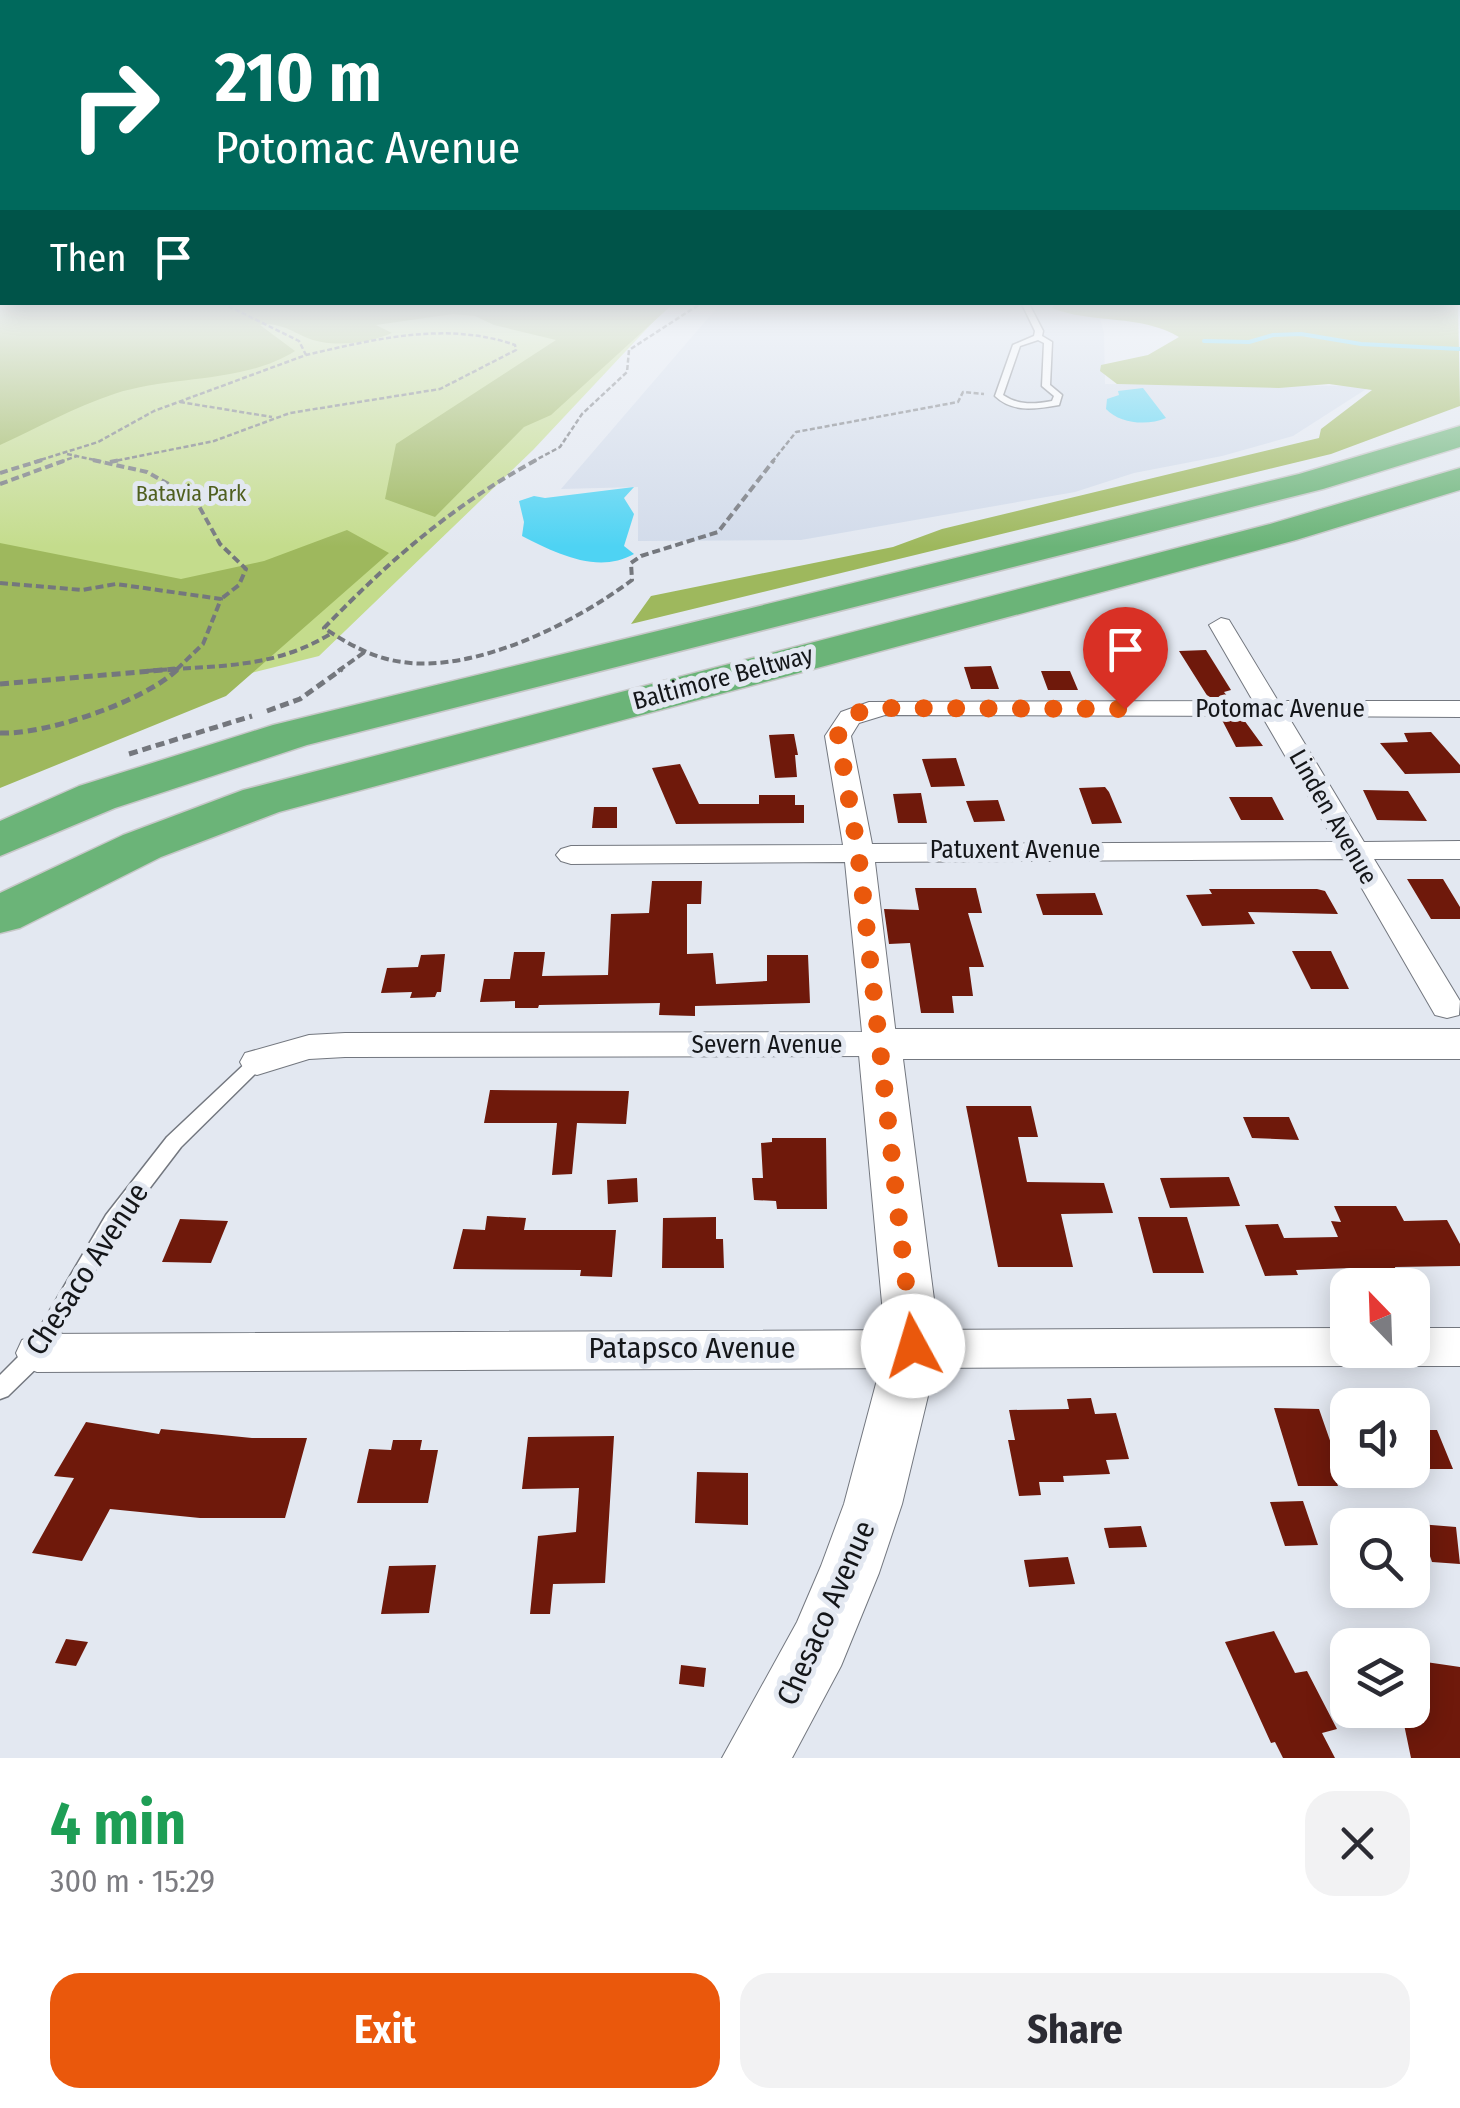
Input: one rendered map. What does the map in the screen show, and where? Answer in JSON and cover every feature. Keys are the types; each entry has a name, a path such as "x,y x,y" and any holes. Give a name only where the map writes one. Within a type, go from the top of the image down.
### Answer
{"highway":[{"name":"Baltimore Beltway","path":"0,840 113,791 290,735 1294,486 1460,436"},
{"name":"Baltimore Beltway","path":"0,915 142,846 261,801 1283,532 1460,479"}],"street":[{"name":"Linden Avenue","path":"1221,625 1454,1026"},
{"name":"Potomac Avenue","path":"858,851 838,736 843,722 860,712 885,708 1460,709"},
{"name":"Patuxent Avenue","path":"571,855 1460,850"},
{"path":"858,851 913,1346"},
{"name":"Severn Avenue","path":"257,1062 309,1048 345,1045 880,1044 1454,1026"},
{"name":"Chesaco Avenue","path":"756,1758 819,1644 849,1573 874,1504 913,1346"},
{"name":"Patapsco Avenue","path":"37,1353 1330,1347"},
{"path":"1430,1347 1460,1348"}],"lane":[{"path":"1004,383 999,396 1006,403 1022,406 1056,403 1058,395 1046,383"},
{"name":"Chesaco Avenue","path":"0,1389 37,1353 113,1221 174,1142 257,1062"}],"path":[{"path":"0,473 98,442 178,402 229,383"},
{"path":"110,462 214,441 275,418 440,389 447,383"},
{"path":"615,383 582,414 560,447 477,492 449,513 324,628 366,651 412,663 470,655 531,636 621,589 632,580 631,563 644,552 706,540 718,532 796,432 942,406 958,402 963,392 999,396"},
{"path":"178,402 275,418"},
{"path":"0,732 23,734 142,696 161,685 203,644 221,599 239,586 246,570 220,544 195,499 147,472 64,453"},
{"path":"0,484 77,456"},
{"path":"0,583 82,590 116,584 221,599"},
{"path":"0,684 277,660 301,652 332,633"},
{"path":"121,757 300,700 366,651"}],"shaded area":[{"path":"652,383 1371,386 1293,436 1222,456 1134,473 1075,492 801,540 638,541 638,487 561,489"}],"green space":[{"name":"Batavia Park","path":"0,383 596,383 533,450 319,656 223,680 0,751"},
{"path":"0,383 169,383 114,394 0,445"},
{"path":"490,383 586,383 551,415 524,427 435,517 385,499 396,444"},
{"path":"1460,383 1460,406 1331,454 631,624 651,596 893,547 942,529 1319,438 1321,429 1372,390 1329,384 1279,388 1117,384"},
{"path":"347,530 389,553 226,696 0,788 0,543 181,579 264,561"}],"water":[{"path":"1143,388 1166,418 1134,422 1106,409 1107,399 1119,395 1118,391"},
{"path":"634,487 624,498 634,514 624,546 634,554 620,560 591,562 522,536 524,522 519,501 534,496"}],"building":[{"path":"1206,650 1231,690 1224,692 1228,697 1208,697 1179,651"},
{"path":"991,666 999,689 971,689 964,667"},
{"path":"1041,671 1070,671 1078,690 1048,690"},
{"path":"1222,720 1244,720 1263,746 1236,747"},
{"path":"1431,732 1460,765 1460,773 1405,774 1380,743 1408,742 1404,733"},
{"path":"794,734 797,777 775,778 769,735"},
{"path":"956,758 965,786 931,787 922,759"},
{"path":"680,764 699,804 759,804 759,795 795,795 795,805 804,805 804,823 676,824 652,768"},
{"path":"1105,787 1122,823 1092,824 1079,788"},
{"path":"1363,790 1408,791 1427,821 1377,820"},
{"path":"921,793 927,823 898,823 893,794"},
{"path":"1229,797 1272,797 1284,820 1241,820"},
{"path":"998,800 1005,821 974,822 966,801"},
{"path":"594,807 617,807 617,828 592,828"},
{"path":"1407,879 1443,879 1460,907 1460,919 1431,919"},
{"path":"652,881 702,881 701,904 687,904 687,954 713,953 716,984 767,981 767,955 808,955 810,1003 695,1006 695,1016 659,1015 660,1003 515,1008 515,1001 480,1002 484,979 510,979 514,952 545,952 542,976 608,975 611,914 649,913"},
{"path":"915,888 976,888 982,913 968,913 984,967 969,967 973,996 952,996 954,1013 921,1013 910,943 889,944 884,909 919,910"},
{"path":"1209,889 1317,889 1325,891 1338,914 1248,912 1255,924 1202,926 1186,895 1212,894"},
{"path":"1095,893 1103,915 1043,915 1036,894"},
{"path":"1292,951 1331,951 1349,989 1311,989"},
{"path":"445,954 441,992 435,997 410,998 412,992 381,993 387,968 418,967 421,955"},
{"path":"490,1090 629,1091 626,1124 577,1123 572,1174 552,1175 557,1123 484,1123"},
{"path":"966,1106 1031,1106 1038,1137 1018,1137 1027,1182 1104,1183 1113,1213 1061,1214 1073,1267 998,1267"},
{"path":"1243,1117 1289,1117 1299,1140 1252,1138"},
{"path":"772,1138 826,1138 827,1209 777,1209 776,1201 754,1200 752,1178 763,1178 761,1143 772,1142"},
{"path":"1229,1177 1240,1206 1170,1208 1160,1178"},
{"path":"637,1178 638,1202 608,1204 607,1180"},
{"path":"1334,1206 1396,1206 1404,1221 1447,1220 1460,1244 1460,1266 1330,1268 1296,1270 1298,1275 1265,1276 1245,1225 1278,1224 1284,1238 1338,1237 1331,1221 1341,1222"},
{"path":"487,1216 526,1218 524,1230 616,1230 612,1277 580,1276 581,1270 453,1269 463,1229 485,1230"},
{"path":"716,1217 716,1239 723,1239 724,1268 662,1268 663,1218"},
{"path":"1138,1217 1187,1217 1204,1273 1153,1273"},
{"path":"180,1219 228,1221 211,1263 162,1262"},
{"path":"1091,1398 1095,1414 1116,1413 1129,1459 1106,1460 1110,1474 1063,1476 1064,1482 1039,1482 1041,1495 1019,1496 1008,1440 1015,1440 1009,1410 1069,1409 1067,1399"},
{"path":"1274,1408 1319,1409 1330,1440 1330,1486 1298,1486"},
{"path":"86,1422 159,1434 161,1429 252,1438 307,1438 285,1518 200,1518 110,1509 82,1561 32,1553 74,1478 54,1476"},
{"path":"1430,1430 1437,1430 1453,1469 1430,1469"},
{"path":"614,1436 605,1583 553,1584 550,1614 530,1614 538,1536 576,1532 579,1488 522,1489 528,1437"},
{"path":"393,1440 422,1440 420,1450 438,1450 428,1503 357,1503 369,1449 391,1450"},
{"path":"697,1472 748,1473 748,1525 695,1523"},
{"path":"1303,1501 1318,1545 1285,1546 1270,1502"},
{"path":"1430,1525 1456,1527 1460,1564 1432,1562"},
{"path":"1141,1526 1147,1547 1109,1548 1104,1528"},
{"path":"1068,1557 1075,1584 1029,1587 1024,1560"},
{"path":"436,1565 429,1613 381,1614 389,1566"},
{"path":"1274,1631 1295,1673 1307,1671 1330,1715 1330,1728 1337,1729 1322,1733 1335,1758 1283,1758 1275,1742 1271,1743 1225,1642"},
{"path":"66,1639 88,1642 76,1666 55,1663"},
{"path":"1430,1663 1460,1667 1460,1758 1411,1758 1405,1728 1430,1728"},
{"path":"681,1665 706,1668 704,1687 679,1684"}],"route":[{"path":"913,1346 858,851 838,736 840,728 850,716 885,708 1125,709"}]}
